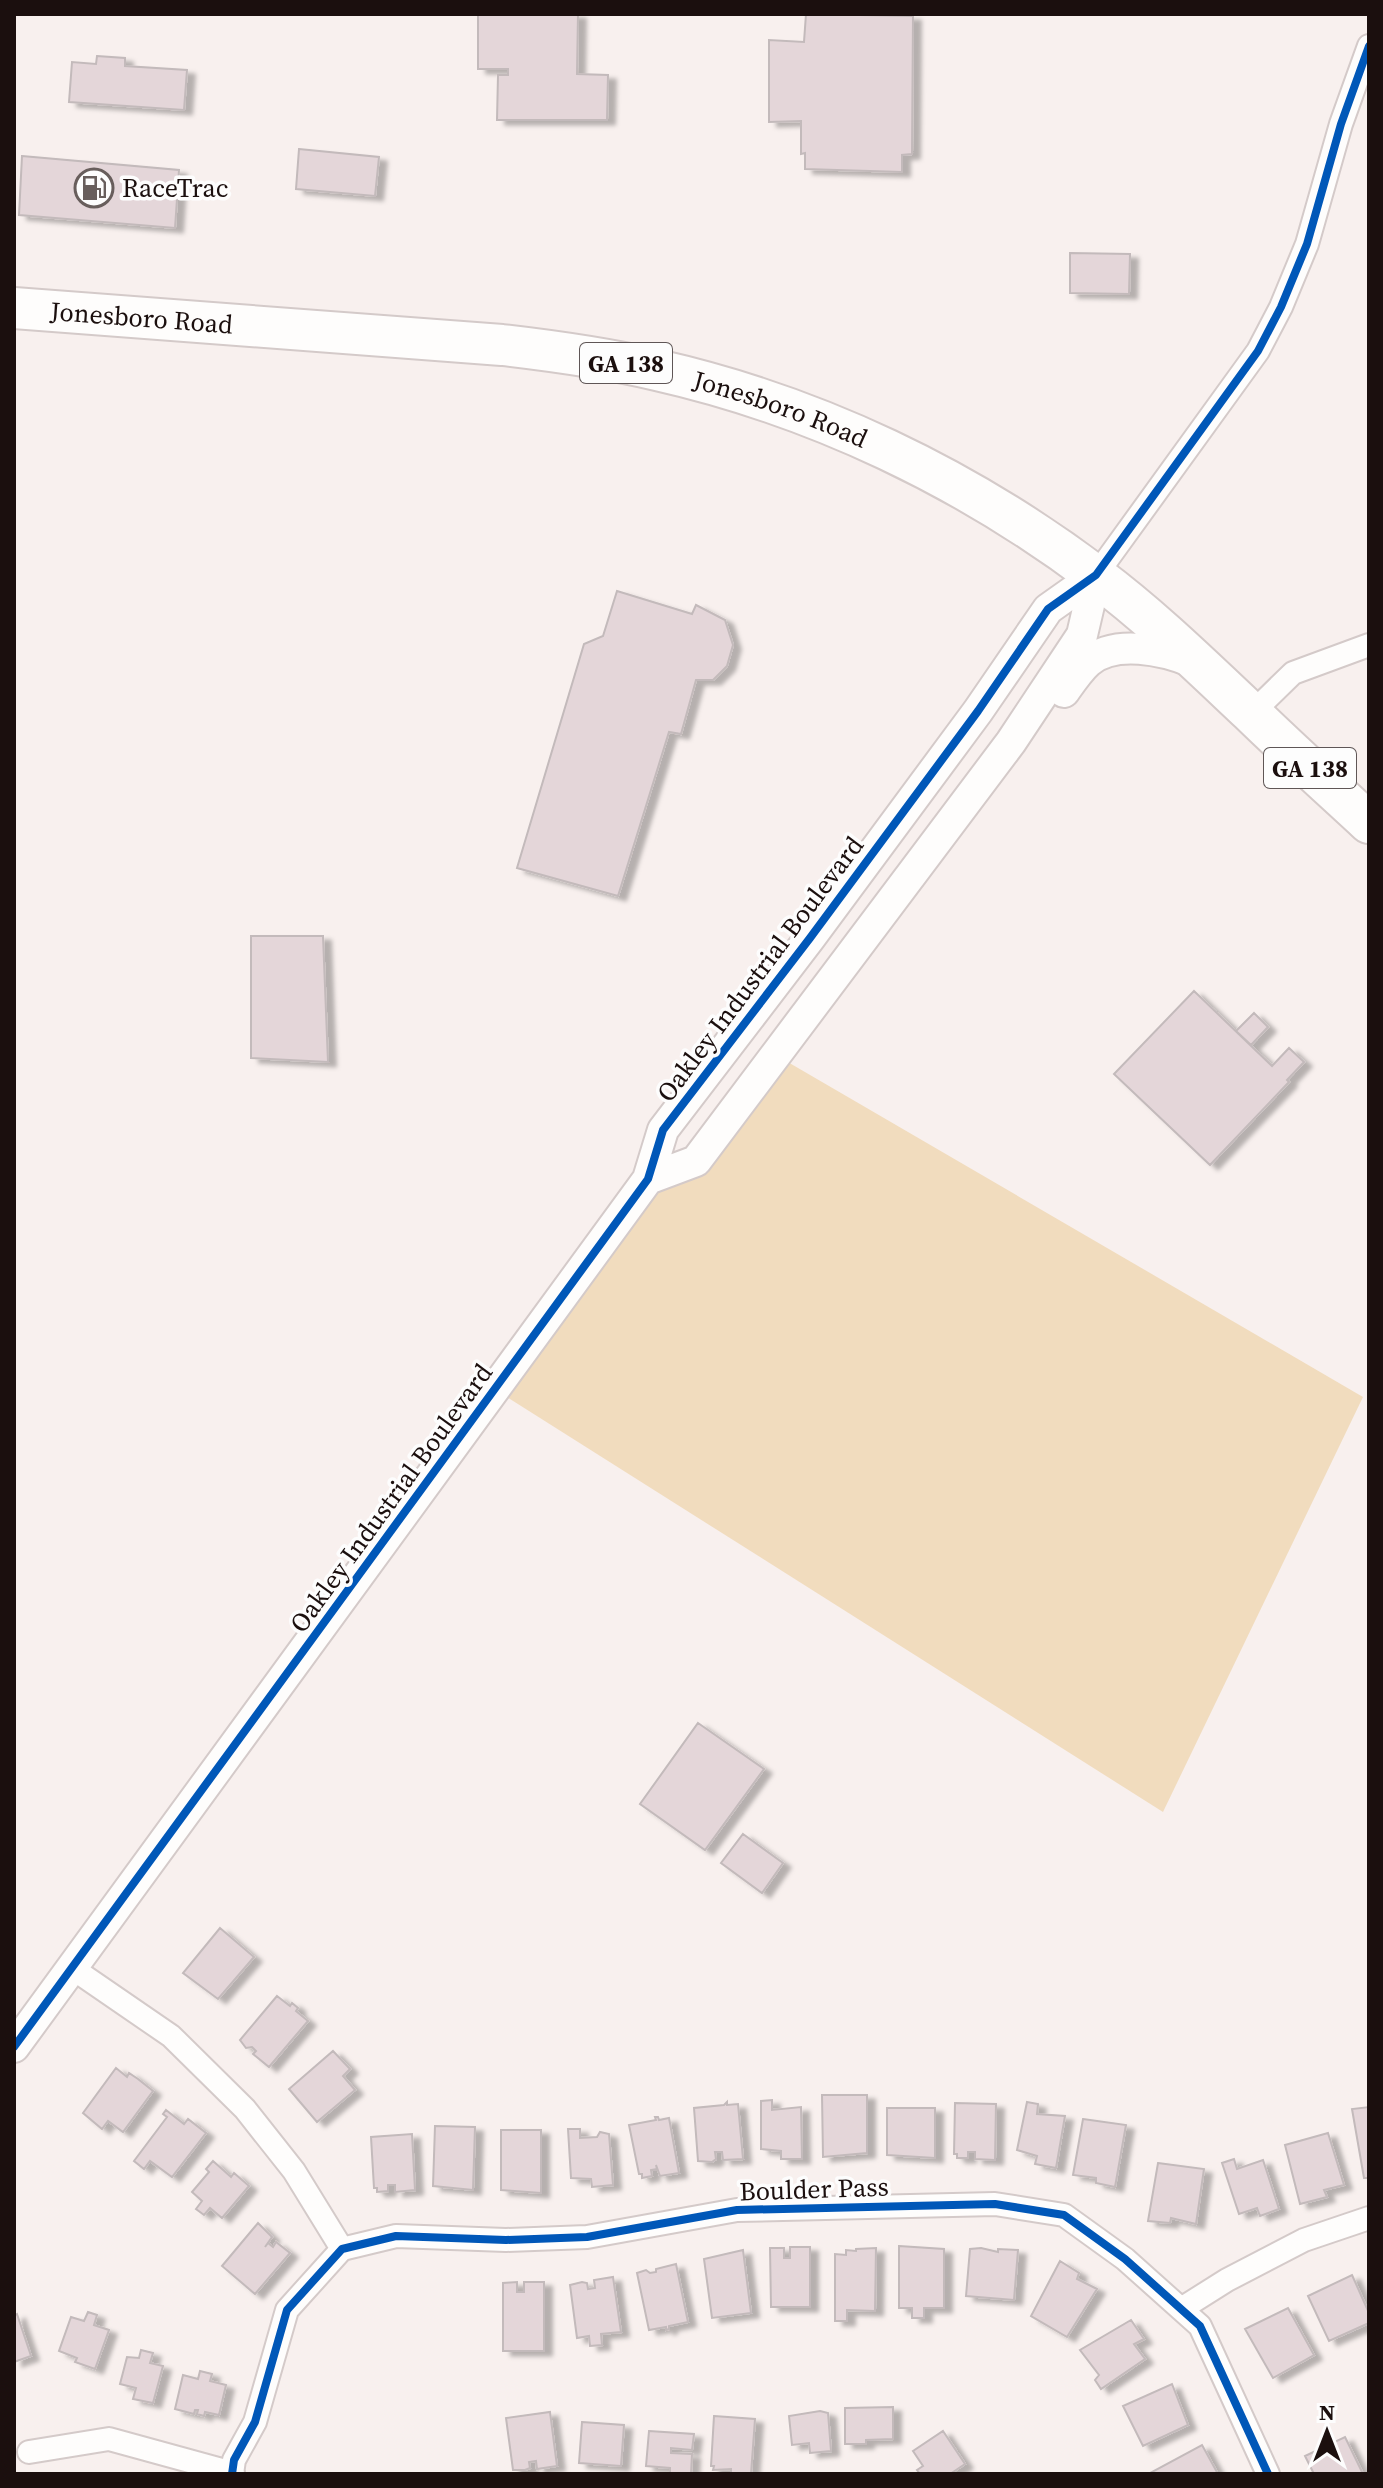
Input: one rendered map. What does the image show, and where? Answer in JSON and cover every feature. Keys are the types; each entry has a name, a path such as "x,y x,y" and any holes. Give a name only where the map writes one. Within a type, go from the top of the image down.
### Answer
{"highway":[{"name":"Jonesboro Road","path":"14,308 502,345 589,356 657,370 771,402 880,445 985,500 1096,575 1160,627 1369,823"}],"street":[{"name":"Oakley Industrial Boulevard","path":"14,2047 648,1179 663,1130 978,711 1048,609 1096,575 1258,351 1307,244 1341,124 1369,46"},
{"name":"Oakley Industrial Boulevard","path":"648,1179 696,1161 1011,742 1082,635 1096,575"},
{"path":"1251,714 1293,673 1369,645"},
{"path":"931,848 959,839 1086,663 1099,655 1119,650 1176,655 1200,665"},
{"path":"29,2452 109,2439 232,2473 234,2460 255,2422 287,2310 342,2249 294,2171 245,2109 171,2036 72,1968"},
{"name":"Boulder Pass","path":"342,2249 396,2236 506,2240 587,2237 737,2210 995,2204 1064,2215 1125,2259 1200,2326 1268,2474"},
{"path":"1181,2309 1227,2280 1304,2240 1369,2218"}],"shaded area":[{"path":"774,1054 1363,1397 1163,1812 488,1385"}],"building":[{"path":"478,14 578,14 577,74 608,75 607,120 497,120 498,75 508,75 508,69 478,69"},
{"path":"806,14 913,16 912,154 902,155 902,172 805,169 805,153 801,154 801,121 769,122 769,40 804,42"},
{"path":"97,56 125,58 125,66 187,70 184,110 69,102 72,62 96,64"},
{"path":"299,149 379,157 375,196 296,189"},
{"path":"22,156 179,170 175,228 19,215"},
{"path":"1070,253 1130,254 1129,294 1070,293"},
{"path":"617,591 692,614 696,605 725,620 733,645 727,666 713,680 696,680 681,734 669,732 618,896 517,868 584,644 603,636"},
{"path":"251,936 323,936 328,1062 251,1058"},
{"path":"1194,991 1272,1066 1289,1048 1304,1062 1287,1080 1289,1082 1210,1165 1114,1074"},
{"path":"1254,1013 1268,1027 1251,1045 1236,1031"},
{"path":"698,1723 764,1769 705,1850 640,1804"},
{"path":"743,1834 783,1863 762,1893 721,1863"},
{"path":"220,1928 254,1957 218,1999 183,1973"},
{"path":"277,1996 290,2006 292,2003 308,2021 269,2067 253,2054 256,2051 252,2047 246,2048 240,2040"},
{"path":"333,2051 350,2069 343,2076 355,2090 317,2122 289,2089"},
{"path":"116,2068 127,2077 129,2073 153,2091 123,2132 108,2121 102,2129 83,2113"},
{"path":"822,2095 867,2095 867,2153 823,2157"},
{"path":"772,2100 772,2110 801,2107 802,2159 781,2159 781,2151 761,2149 761,2101"},
{"path":"727,2102 727,2105 738,2104 743,2159 723,2160 722,2152 715,2152 716,2159 712,2162 698,2161 694,2108 724,2105"},
{"path":"1027,2102 1038,2104 1037,2114 1065,2116 1056,2168 1035,2164 1037,2156 1017,2150"},
{"path":"955,2103 996,2104 995,2160 975,2159 975,2152 968,2152 968,2158 957,2158 954,2154"},
{"path":"1369,2107 1369,2178 1364,2178 1352,2109"},
{"path":"887,2108 935,2108 935,2158 887,2155"},
{"path":"166,2110 184,2124 188,2119 206,2133 172,2177 150,2161 144,2169 134,2161 167,2117 163,2114"},
{"path":"655,2117 659,2120 669,2118 679,2173 660,2176 656,2165 657,2169 651,2170 652,2176 642,2178 629,2125 656,2120"},
{"path":"1083,2119 1126,2125 1115,2187 1096,2183 1096,2178 1073,2175"},
{"path":"435,2126 475,2127 473,2190 433,2186"},
{"path":"568,2129 580,2129 580,2138 597,2137 600,2132 609,2134 613,2185 592,2187 591,2179 571,2178"},
{"path":"501,2130 541,2130 541,2193 501,2190"},
{"path":"1328,2133 1344,2185 1324,2190 1327,2197 1300,2204 1285,2145"},
{"path":"412,2134 415,2190 395,2192 395,2185 388,2185 388,2191 377,2192 374,2188 371,2137"},
{"path":"1234,2159 1237,2169 1263,2160 1279,2209 1260,2216 1257,2208 1239,2214 1222,2163"},
{"path":"213,2161 231,2177 234,2173 249,2186 222,2218 210,2208 204,2215 196,2209 202,2201 192,2192 209,2172 206,2169"},
{"path":"1158,2163 1204,2169 1196,2224 1171,2218 1170,2223 1148,2221"},
{"path":"258,2223 272,2237 265,2247 268,2243 273,2247 276,2242 290,2253 255,2294 222,2266"},
{"path":"899,2246 944,2249 944,2308 924,2308 924,2318 912,2318 912,2308 899,2308"},
{"path":"790,2247 810,2247 810,2307 771,2307 770,2248 784,2248 784,2258 790,2258"},
{"path":"876,2248 875,2311 847,2310 847,2321 835,2321 835,2254 846,2255 846,2250"},
{"path":"970,2249 998,2252 998,2249 1018,2250 1014,2300 966,2296"},
{"path":"743,2250 751,2313 712,2318 704,2259"},
{"path":"1060,2261 1079,2273 1077,2279 1097,2289 1067,2337 1031,2316"},
{"path":"676,2264 688,2322 669,2326 666,2330 666,2327 649,2330 637,2273 646,2270 656,2272 656,2269"},
{"path":"1352,2275 1369,2313 1369,2323 1329,2341 1308,2296"},
{"path":"613,2277 621,2332 601,2334 602,2345 590,2346 589,2336 577,2338 570,2285 582,2282 587,2283 588,2289 595,2288 594,2280"},
{"path":"517,2282 517,2292 524,2292 524,2282 544,2282 544,2351 503,2351 503,2283"},
{"path":"1288,2308 1314,2355 1273,2378 1245,2329"},
{"path":"88,2312 97,2315 94,2325 109,2330 95,2369 75,2362 77,2358 59,2351 71,2317 84,2321"},
{"path":"17,2314 31,2356 14,2362 14,2316"},
{"path":"1131,2320 1144,2339 1134,2344 1145,2359 1101,2389 1095,2380 1099,2375 1080,2350"},
{"path":"141,2350 153,2353 150,2363 163,2366 153,2403 133,2399 136,2388 120,2384 127,2357 139,2358"},
{"path":"200,2371 212,2374 210,2381 226,2385 219,2415 205,2412 204,2416 197,2414 198,2410 194,2414 175,2409 183,2375 198,2379"},
{"path":"1172,2384 1188,2425 1143,2446 1123,2406"},
{"path":"893,2407 893,2439 845,2444 845,2408"},
{"path":"820,2411 828,2413 831,2451 810,2453 809,2443 792,2445 789,2416"},
{"path":"550,2412 557,2466 537,2469 536,2461 529,2462 530,2468 525,2470 513,2470 506,2418"},
{"path":"714,2416 755,2419 751,2474 731,2474 731,2469 713,2470"},
{"path":"582,2422 624,2425 621,2466 579,2463"},
{"path":"649,2431 694,2434 692,2450 671,2448 671,2453 692,2454 691,2474 670,2473 670,2468 646,2466"},
{"path":"943,2431 965,2464 950,2474 920,2474 917,2470 923,2466 913,2451"},
{"path":"1345,2437 1363,2474 1314,2474 1305,2456"},
{"path":"1202,2445 1218,2474 1150,2473"}],"cycle path":[{"path":"14,2047 648,1179 663,1130 978,711 1048,609 1096,575 1258,351 1281,307 1307,244 1341,124 1369,46"},
{"path":"232,2474 234,2460 255,2422 287,2310 342,2249 396,2236 506,2240 587,2237 737,2210 995,2204 1064,2215 1125,2259 1200,2326 1268,2474"}],"place":[{"name":"RaceTrac","path":"94,188"}]}
